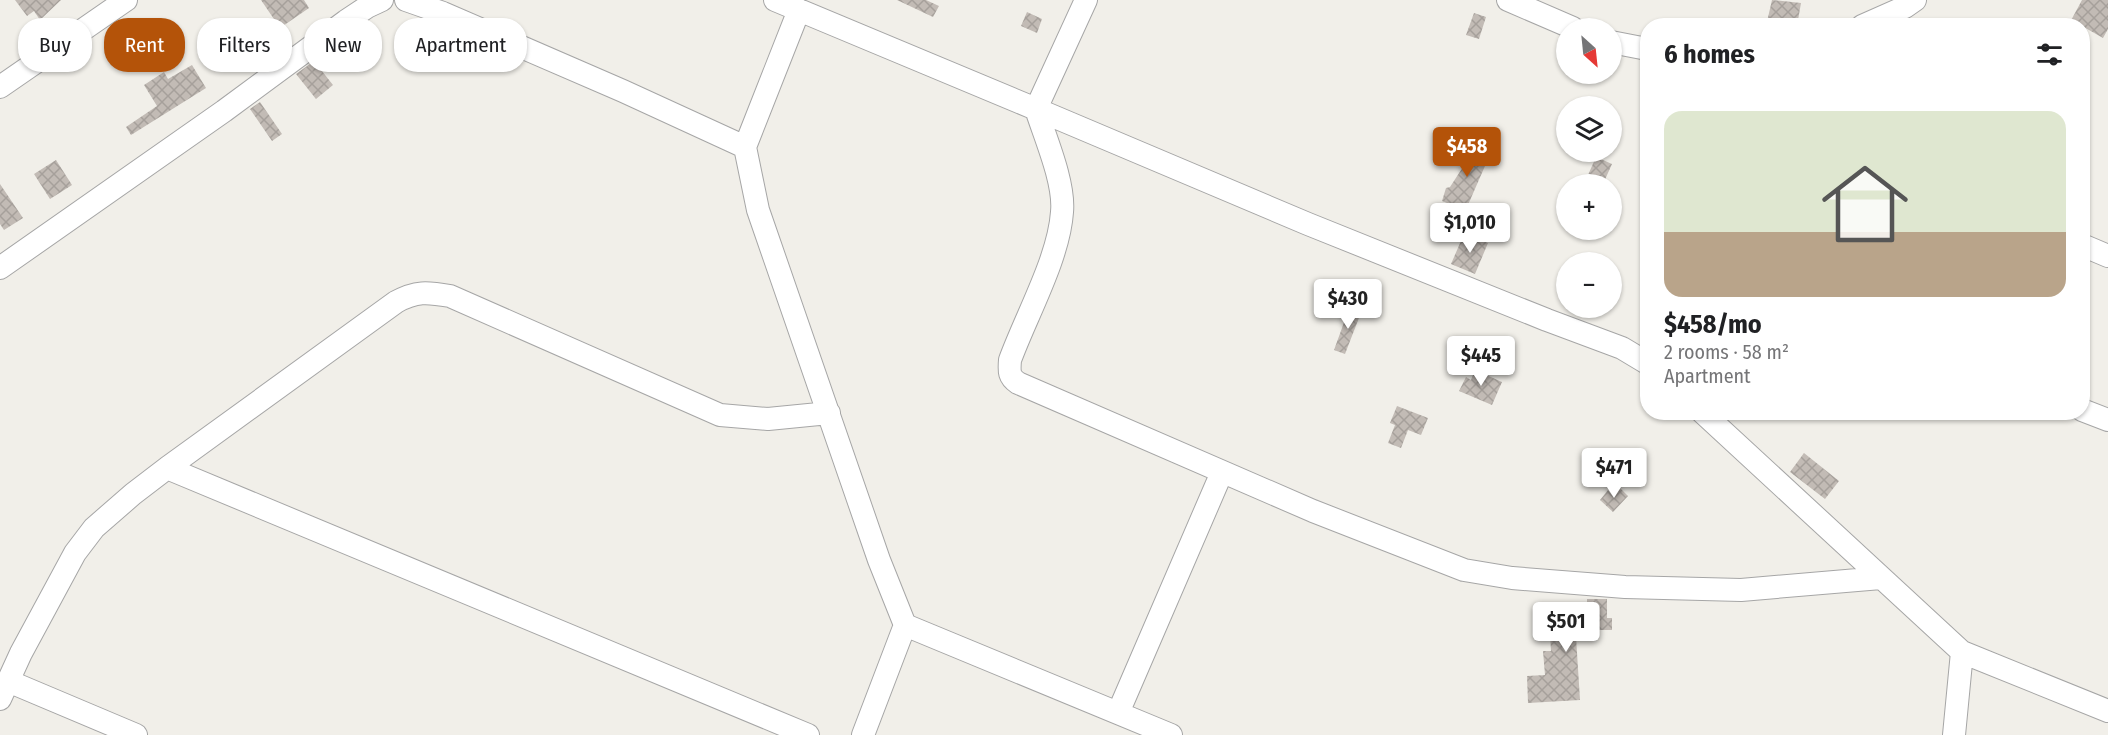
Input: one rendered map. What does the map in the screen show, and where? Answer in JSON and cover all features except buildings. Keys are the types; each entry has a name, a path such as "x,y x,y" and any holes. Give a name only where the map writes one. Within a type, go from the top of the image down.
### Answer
{"street":[{"path":"0,87 126,0"},
{"path":"0,268 224,111 346,21 381,0"},
{"path":"406,0 453,17 745,147"},
{"path":"775,0 1319,228 1622,348 1640,359"},
{"path":"1086,0 1036,109 1060,185 1063,211 1054,250 1010,360 1011,378 1018,384 1313,512 1464,570 1512,578 1625,587 1741,590 1881,578"},
{"path":"1508,0 1556,21"},
{"path":"1880,18 1915,0"},
{"path":"799,10 745,147 758,210 879,560 905,625 863,735"},
{"path":"1622,44 1640,48"},
{"path":"2090,248 2108,256"},
{"path":"136,735 4,690 21,653 75,554 94,528 166,468 396,302 411,294 428,292 450,296 720,415 768,419 829,413"},
{"path":"2090,413 2108,420"},
{"path":"1711,420 1962,652 2108,711"},
{"path":"166,468 808,735"},
{"path":"1118,713 1222,472"},
{"path":"905,625 1171,735"},
{"path":"1954,735 1962,652"}]}
